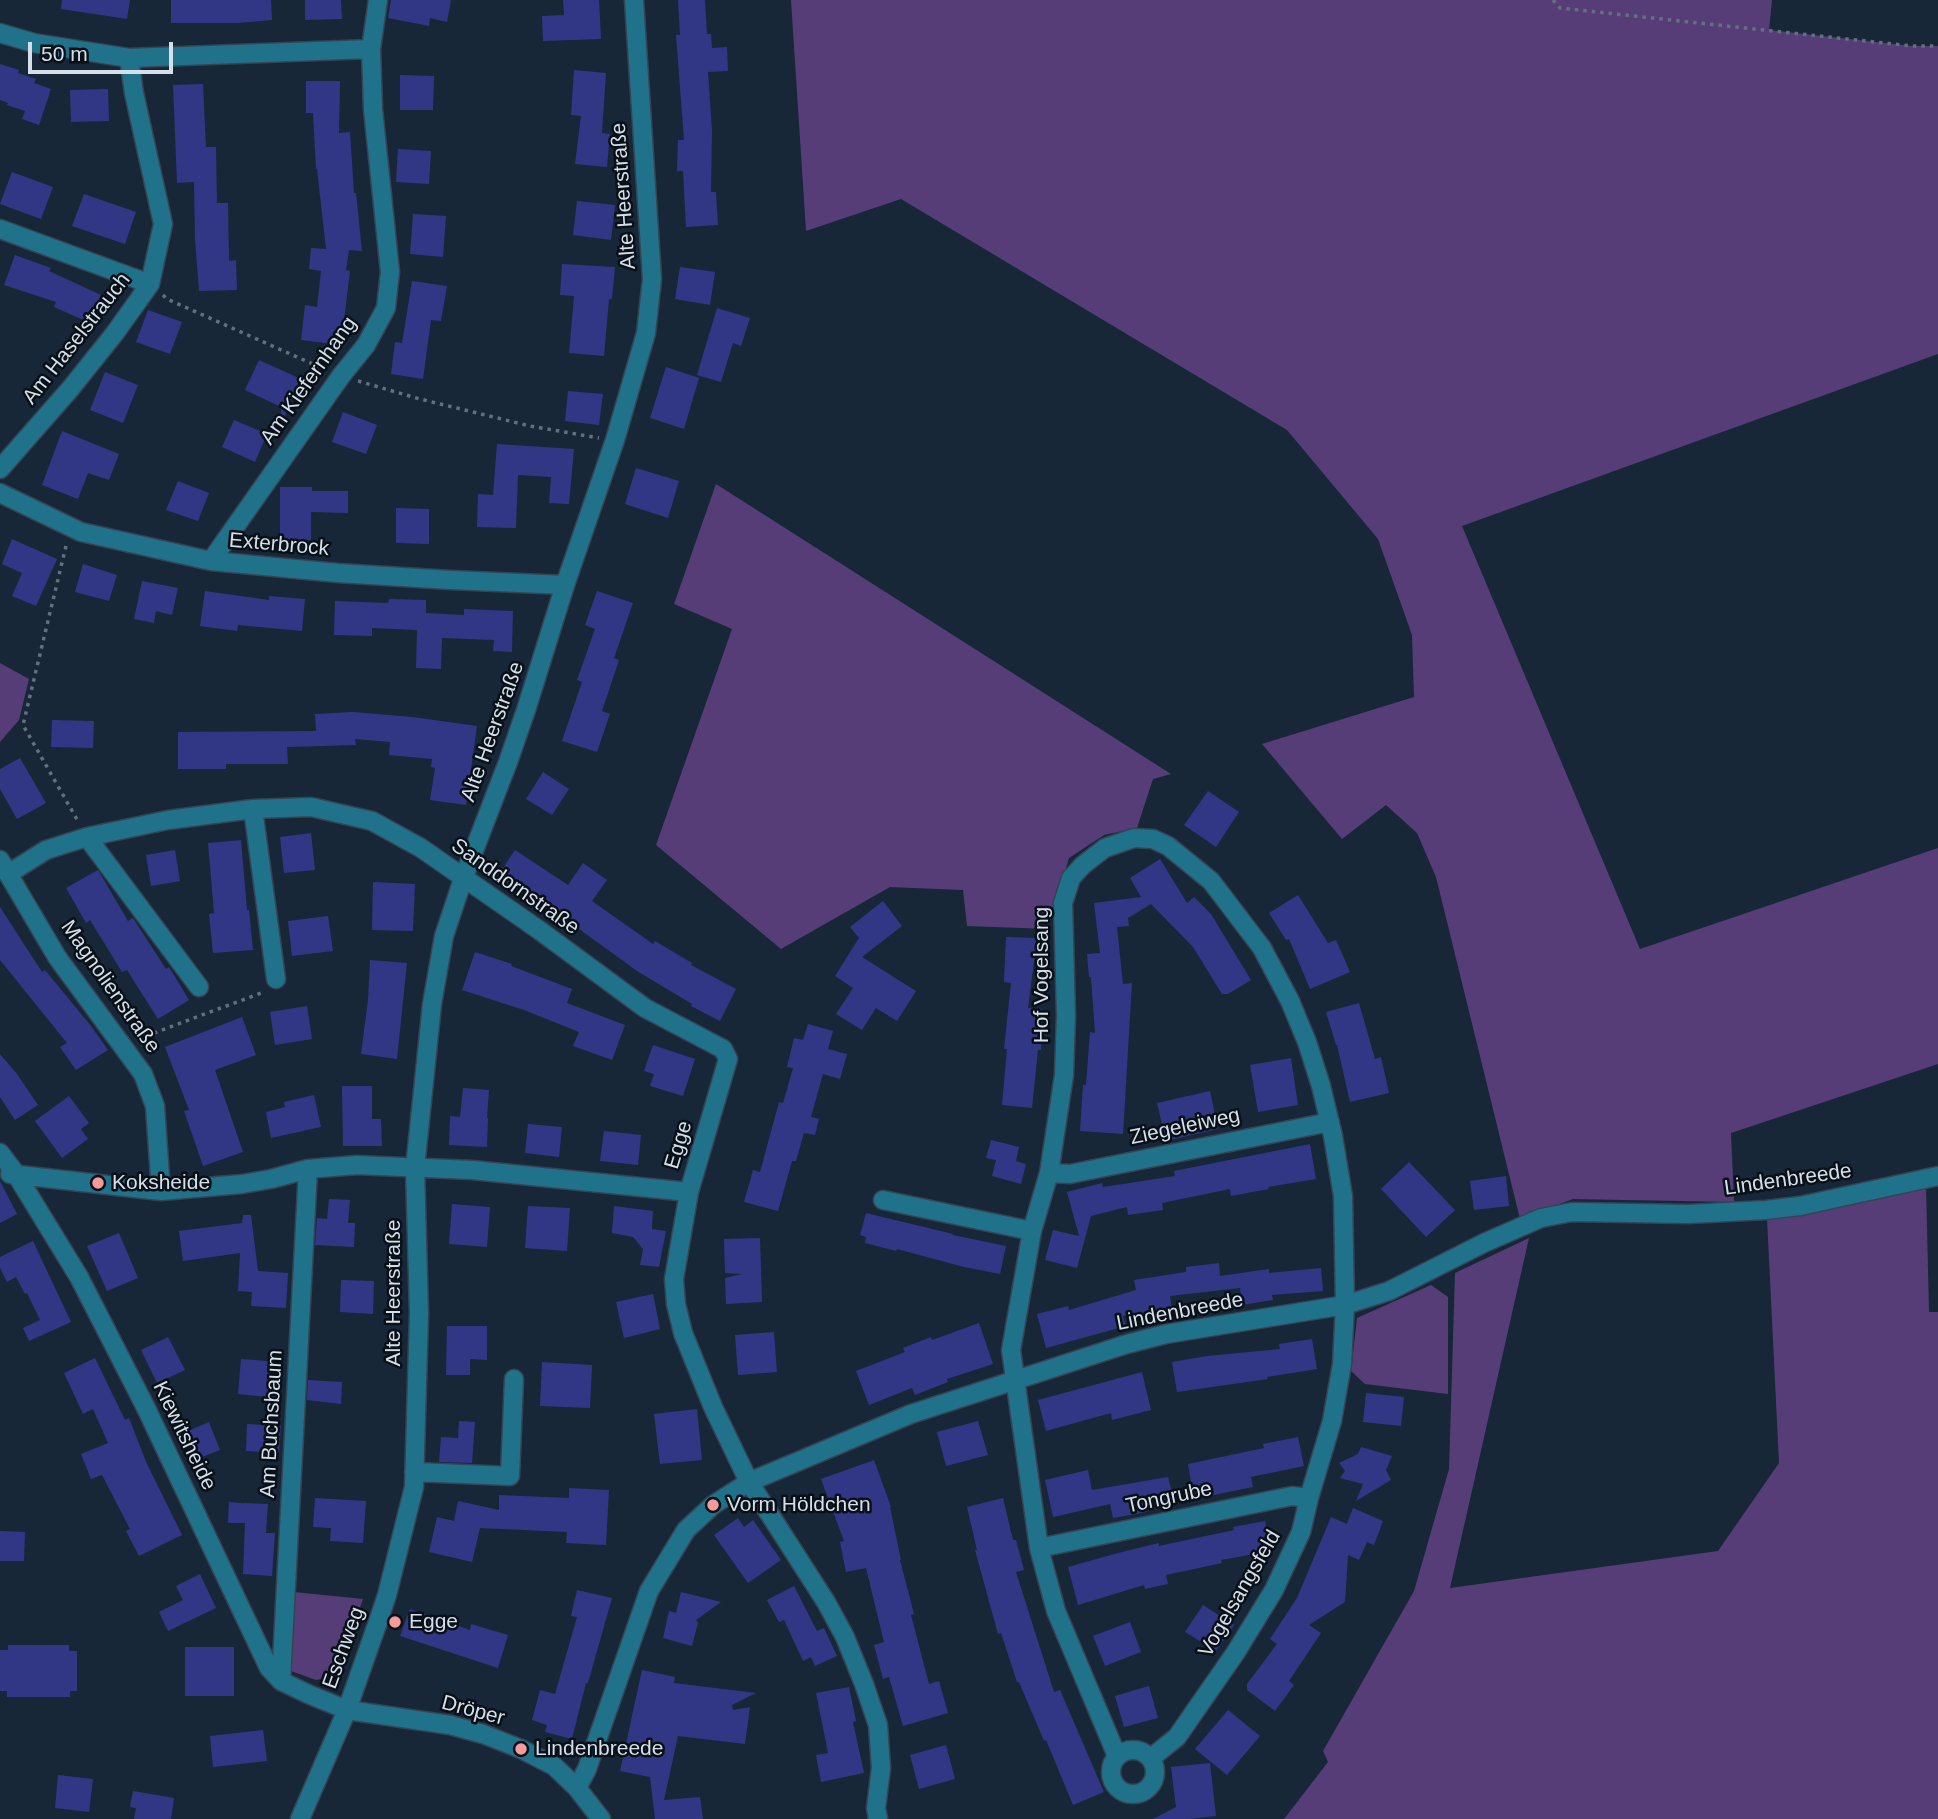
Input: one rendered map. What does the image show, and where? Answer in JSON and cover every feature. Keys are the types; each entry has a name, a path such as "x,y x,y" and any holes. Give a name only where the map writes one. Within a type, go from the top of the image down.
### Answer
{"street":[{"name":"Am Kiefernhang","path":"211,561 341,376 366,345 386,308 390,272 373,109 371,49 378,0"},
{"name":"Alte Heerstraße","path":"414,1480 419,1313 415,1168 432,1004 444,936 463,878 509,762 565,585 615,440 646,334 652,279 634,0"},
{"path":"0,33 34,43 130,58 371,49"},
{"name":"Am Haselstrauch","path":"0,469 116,333 150,284 163,225 134,93 130,58"},
{"path":"0,229 150,284"},
{"name":"Exterbrock","path":"0,493 81,532 211,561 351,574 565,585"},
{"name":"Sanddornstraße","path":"4,867 87,837 168,820 253,809 311,807 372,821 421,848 645,1008 723,1049 729,1059"},
{"path":"253,809 276,979"},
{"path":"87,837 199,987"},
{"name":"Hof Vogelsang","path":"1014,1380 1011,1350 1032,1231 1049,1173 1064,1075 1066,1016 1063,903 1071,878 1083,864 1105,848 1134,838 1153,839 1168,846 1211,881 1262,948 1290,1001 1307,1042 1330,1122 1343,1196 1345,1305"},
{"name":"Magnolienstraße","path":"4,867 58,957 143,1074 155,1106 161,1191"},
{"name":"Egge","path":"729,1059 689,1192 674,1279 676,1304 683,1333 749,1482"},
{"name":"Ziegeleiweg","path":"1049,1173 1070,1174 1330,1122"},
{"name":"Kiewitsheide","path":"0,1153 8,1173 79,1277 146,1408 269,1668 281,1681"},
{"path":"8,1173 161,1191 242,1184 308,1169 357,1165 485,1171 689,1192"},
{"name":"Am Buchsbaum","path":"281,1681 308,1169"},
{"name":"Lindenbreede","path":"577,1788 595,1748 649,1591 686,1530 713,1505 749,1482 911,1414 1127,1344 1166,1334 1345,1305 1389,1291 1484,1243 1541,1218 1572,1212 1689,1214 1766,1210 1800,1206 1938,1176"},
{"path":"883,1200 1032,1231"},
{"name":"Vogelsangsfeld","path":"1151,1758 1177,1737 1236,1652 1273,1590 1301,1532 1332,1421 1340,1375 1345,1305"},
{"path":"414,1480 510,1476 514,1380"},
{"path":"1014,1380 1039,1548 1056,1611 1117,1756"},
{"name":"Eschweg","path":"300,1819 347,1710 387,1595 414,1480"},
{"path":"749,1482 826,1602 845,1637 864,1684 878,1725 881,1768 876,1808 878,1819"},
{"name":"Tongrube","path":"1039,1548 1292,1496 1309,1498"},
{"path":"281,1681 347,1710"},
{"name":"Dröper","path":"347,1710 450,1725 521,1749 554,1766 577,1788 601,1819"},
{"path":"1138,1750 1151,1758 1155,1772 1150,1786 1138,1794 1131,1794 1124,1793 1113,1783 1111,1768 1117,1756 1138,1750"}],"path":[{"path":"1553,0 1560,8 1912,46 1938,46"},
{"path":"150,284 167,299 341,376 530,426 615,440"},
{"path":"70,527 23,725 87,837"},
{"path":"123,1045 261,993 276,979"}],"shaded area":[{"path":"791,0 1772,0 1769,30 1912,46 1938,46 1938,354 1462,526 1640,949 1938,848 1938,1064 1731,1133 1734,1202 1573,1199 1520,1219 1436,877 1417,833 1386,805 1342,839 1262,744 1414,697 1412,635 1378,539 1287,430 901,199 806,231"},
{"path":"716,484 1171,774 1153,779 1137,828 1104,835 1069,858 1048,929 967,926 963,890 890,887 781,949 656,845 732,629 674,604"},
{"path":"0,663 29,679 19,720 0,742"},
{"path":"1926,1185 1929,1312 1938,1312 1938,1819 1284,1819 1328,1762 1323,1751 1414,1591 1449,1469 1455,1273 1529,1238 1450,1588 1718,1551 1779,1463 1767,1218"},
{"path":"1431,1285 1448,1297 1448,1394 1365,1384 1351,1371 1357,1318"},
{"path":"294,1592 363,1599 337,1676 316,1680 291,1671"}],"building":[{"path":"62,0 130,0 127,19 61,9"},
{"path":"171,0 271,0 272,20 171,23"},
{"path":"305,0 341,0 342,19 305,20"},
{"path":"391,0 451,0 447,22 430,18 429,26 388,18"},
{"path":"563,0 599,0 601,39 543,41 542,16 564,15"},
{"path":"678,0 705,0 707,34 711,34 712,48 727,47 728,71 708,72 712,131 711,192 716,192 718,225 686,227 683,171 677,171 678,140 684,140 676,35 680,35"},
{"path":"0,64 19,70 18,73 36,79 34,83 51,89 39,125 22,119 25,111 0,100"},
{"path":"574,70 606,73 602,133 610,134 607,167 575,164 581,116 571,115"},
{"path":"400,75 434,76 433,110 400,110"},
{"path":"306,81 340,81 339,133 350,132 354,193 362,251 349,250 346,270 350,271 341,345 301,340 305,305 317,307 321,271 309,269 311,248 326,249 316,169 313,113 306,113"},
{"path":"203,84 206,147 216,147 217,203 228,203 229,261 236,260 237,290 199,291 194,182 177,183 173,85"},
{"path":"108,89 109,121 71,122 70,90"},
{"path":"398,149 431,151 429,184 396,182"},
{"path":"12,172 53,187 41,219 0,204"},
{"path":"84,194 136,212 125,244 72,226"},
{"path":"577,201 615,205 611,240 573,235"},
{"path":"413,214 446,216 443,257 410,254"},
{"path":"15,255 51,268 49,271 101,295 88,322 54,307 56,302 4,285"},
{"path":"562,264 615,267 604,356 569,353 574,296 560,295"},
{"path":"680,267 715,272 710,305 675,299"},
{"path":"412,281 447,286 441,321 431,320 423,379 391,374 395,342 402,343"},
{"path":"717,308 750,318 741,346 733,343 721,382 697,375"},
{"path":"148,310 182,322 170,354 136,342"},
{"path":"259,360 301,379 281,425 281,401 279,406 245,390"},
{"path":"666,367 699,378 684,429 650,418"},
{"path":"105,372 138,385 123,423 90,410"},
{"path":"568,391 603,394 599,425 565,421"},
{"path":"343,412 377,425 366,454 332,442"},
{"path":"234,420 267,434 255,462 222,447"},
{"path":"62,431 119,454 109,480 88,473 78,499 42,485"},
{"path":"497,444 574,449 569,504 549,503 551,477 518,475 516,528 477,527 478,494 493,495"},
{"path":"636,468 679,481 668,518 625,504"},
{"path":"178,481 209,493 198,521 166,510"},
{"path":"280,487 312,487 312,491 348,491 348,513 311,512 311,540 280,539"},
{"path":"396,508 429,509 429,544 396,543"},
{"path":"12,539 57,559 36,606 12,596 22,573 2,564"},
{"path":"83,564 117,575 109,601 75,592"},
{"path":"142,581 178,588 172,615 156,611 154,623 134,619"},
{"path":"205,591 269,600 269,596 305,599 302,631 238,625 237,631 200,626"},
{"path":"597,591 633,603 614,658 619,660 602,711 610,714 597,752 562,741 582,682 577,680 595,629 585,625"},
{"path":"389,599 426,600 426,613 464,615 464,609 513,611 512,652 493,651 494,640 442,638 441,669 416,668 417,630 372,628 372,636 334,635 335,601 388,603"},
{"path":"353,712 477,726 466,805 430,800 435,768 431,767 432,759 389,755 390,742 355,739 356,745 287,747 288,764 226,764 226,769 178,769 178,732 316,731 315,714"},
{"path":"52,720 94,721 93,748 51,747"},
{"path":"20,758 46,803 17,819 0,789 0,769"},
{"path":"543,772 569,789 552,815 526,799"},
{"path":"1208,791 1239,812 1216,847 1184,825"},
{"path":"311,833 315,870 284,873 280,837"},
{"path":"241,840 253,950 213,953 209,914 214,913 208,843"},
{"path":"175,850 180,881 151,886 146,855"},
{"path":"515,850 568,885 583,863 607,880 592,901 653,944 655,941 692,963 691,965 736,989 720,1021 691,1006 692,1004 637,971 575,926 574,928 497,877"},
{"path":"1160,859 1187,903 1194,897 1211,914 1251,980 1228,994 1222,994 1193,947 1151,904 1128,918 1129,926 1117,927 1123,984 1132,983 1123,1134 1080,1131 1090,1032 1095,1033 1087,954 1100,953 1094,903 1141,897 1130,878"},
{"path":"98,870 128,921 133,918 189,1000 158,1019 127,970 122,972 90,920 86,923 66,888"},
{"path":"373,882 415,884 413,931 372,930"},
{"path":"1298,895 1328,943 1336,940 1350,972 1310,989 1289,939 1286,940 1269,913"},
{"path":"883,901 902,926 862,957 916,991 897,1021 876,1008 862,1030 836,1014 853,988 835,976 859,938 850,927"},
{"path":"0,907 42,972 45,970 108,1050 76,1070 60,1047 67,1043 0,960"},
{"path":"328,916 333,951 292,956 288,921"},
{"path":"1006,937 1037,938 1028,1008 1042,1009 1041,1050 1038,1050 1032,1108 1002,1105 1007,1049 1004,1049 1011,983 1004,982"},
{"path":"475,952 572,989 567,1003 625,1025 612,1060 573,1046 579,1032 524,1010 462,990"},
{"path":"370,960 407,963 397,1059 361,1054"},
{"path":"1359,1003 1375,1059 1381,1057 1389,1093 1350,1102 1337,1045 1326,1012"},
{"path":"307,1006 312,1039 275,1045 270,1012"},
{"path":"242,1017 256,1055 215,1070 243,1152 203,1166 184,1111 189,1110 165,1047"},
{"path":"808,1024 833,1031 828,1049 847,1054 840,1079 823,1074 811,1117 819,1119 815,1135 804,1133 796,1161 792,1161 778,1211 744,1202 753,1170 760,1172 779,1102 783,1103 793,1068 787,1067 794,1038 803,1040"},
{"path":"653,1045 695,1059 683,1096 650,1086 654,1074 644,1071"},
{"path":"0,1054 38,1105 15,1120 0,1097"},
{"path":"1291,1058 1298,1105 1258,1112 1250,1065"},
{"path":"342,1086 372,1086 372,1119 381,1119 382,1146 343,1146"},
{"path":"463,1088 489,1090 487,1147 449,1145 450,1116 460,1117"},
{"path":"1210,1091 1218,1129 1166,1141 1157,1103"},
{"path":"314,1095 321,1127 271,1138 266,1112 285,1107 284,1102"},
{"path":"69,1096 89,1123 81,1129 88,1139 62,1158 35,1121"},
{"path":"528,1124 562,1127 559,1157 525,1153"},
{"path":"604,1131 641,1135 638,1165 600,1161"},
{"path":"991,1140 1019,1147 1016,1161 1026,1164 1021,1184 992,1176 996,1160 986,1158"},
{"path":"1310,1144 1316,1179 1231,1196 1230,1189 1162,1203 1163,1210 1128,1215 1127,1207 1091,1216 1077,1268 1045,1260 1053,1230 1079,1236 1067,1192 1102,1183 1103,1187 1175,1176 1174,1171"},
{"path":"1409,1162 1455,1210 1426,1237 1381,1189"},
{"path":"1506,1176 1509,1206 1474,1210 1470,1181"},
{"path":"0,1181 17,1214 0,1223"},
{"path":"329,1199 350,1200 348,1223 355,1223 354,1247 315,1245 317,1218 327,1219"},
{"path":"452,1204 490,1207 487,1247 449,1244"},
{"path":"528,1206 570,1208 567,1251 525,1248"},
{"path":"614,1206 653,1211 652,1229 666,1231 659,1267 640,1265 643,1249 633,1237 612,1233"},
{"path":"866,1213 1006,1246 1000,1274 865,1243 866,1237 860,1235"},
{"path":"243,1215 251,1215 258,1271 288,1273 286,1308 251,1306 252,1292 238,1291 240,1253 183,1261 179,1231 242,1223"},
{"path":"119,1233 138,1278 107,1291 87,1246"},
{"path":"760,1238 762,1302 726,1304 725,1278 742,1274 725,1273 724,1239"},
{"path":"33,1241 71,1322 29,1341 23,1328 40,1320 16,1277 7,1282 0,1268 0,1257"},
{"path":"1219,1263 1220,1276 1269,1269 1269,1273 1321,1268 1323,1291 1272,1295 1273,1300 1242,1305 1240,1288 1170,1296 1172,1308 1123,1316 1126,1326 1046,1348 1037,1314 1068,1306 1069,1310 1136,1290 1134,1280 1186,1272 1186,1267"},
{"path":"341,1280 374,1281 373,1314 340,1312"},
{"path":"653,1294 660,1329 624,1338 616,1302"},
{"path":"979,1323 993,1364 947,1379 948,1382 915,1395 912,1388 869,1405 856,1371 905,1352 903,1348 931,1337 932,1340"},
{"path":"447,1326 487,1326 487,1360 470,1359 470,1375 446,1375"},
{"path":"774,1332 777,1372 738,1375 735,1335"},
{"path":"168,1337 185,1370 157,1383 141,1350"},
{"path":"1312,1339 1317,1369 1177,1392 1172,1362 1280,1349 1279,1344"},
{"path":"95,1358 125,1420 129,1418 147,1464 182,1535 139,1556 126,1531 130,1529 102,1475 91,1479 81,1454 108,1443 93,1409 83,1414 64,1373"},
{"path":"241,1359 280,1362 277,1398 238,1394"},
{"path":"542,1362 592,1365 590,1408 540,1406"},
{"path":"1142,1372 1151,1410 1112,1420 1111,1413 1046,1431 1038,1400"},
{"path":"308,1380 342,1382 341,1404 307,1400"},
{"path":"1366,1393 1404,1397 1401,1426 1363,1422"},
{"path":"697,1409 702,1460 660,1464 654,1414"},
{"path":"459,1421 475,1422 472,1463 439,1462 441,1437 458,1438"},
{"path":"978,1421 988,1455 946,1466 937,1432"},
{"path":"209,1422 220,1450 192,1461 181,1434"},
{"path":"247,1424 281,1426 279,1453 246,1451"},
{"path":"1298,1437 1304,1466 1251,1477 1253,1487 1194,1499 1188,1464 1264,1448 1263,1444"},
{"path":"1361,1447 1392,1456 1386,1470 1391,1480 1356,1501 1363,1484 1340,1478 1345,1471 1339,1463 1358,1454"},
{"path":"874,1460 891,1507 900,1560 914,1614 911,1615 929,1684 939,1681 948,1713 903,1726 889,1677 883,1679 874,1645 884,1642 866,1568 846,1572 840,1542 844,1541 821,1479"},
{"path":"1088,1470 1092,1490 1168,1477 1175,1504 1113,1518 1110,1504 1053,1517 1045,1480"},
{"path":"569,1488 609,1490 606,1545 566,1543 567,1532 480,1528 472,1562 429,1552 437,1517 454,1521 458,1501 499,1510 499,1495 569,1498"},
{"path":"315,1498 366,1501 363,1543 330,1541 331,1528 313,1527"},
{"path":"1003,1498 1013,1540 1016,1540 1024,1570 1016,1572 1054,1692 1060,1690 1104,1792 1073,1805 1046,1740 1044,1741 1017,1682 1001,1633 998,1634 975,1550 967,1507"},
{"path":"229,1502 268,1504 266,1533 275,1533 272,1576 243,1574 245,1523 228,1523"},
{"path":"1353,1508 1383,1521 1374,1545 1367,1542 1359,1560 1348,1555 1345,1602 1309,1625 1321,1633 1289,1681 1294,1685 1275,1711 1247,1690 1247,1684 1277,1644 1270,1639 1297,1598 1331,1517 1347,1524"},
{"path":"738,1518 744,1527 753,1520 781,1560 748,1583 714,1535"},
{"path":"1265,1521 1271,1551 1221,1560 1222,1563 1166,1575 1168,1584 1145,1589 1144,1585 1078,1605 1068,1567 1159,1543 1159,1546"},
{"path":"0,1531 25,1532 24,1561 0,1561"},
{"path":"200,1574 216,1608 168,1631 159,1612 183,1600 176,1586"},
{"path":"794,1586 817,1631 824,1628 837,1656 815,1666 811,1657 803,1661 784,1620 779,1622 767,1600"},
{"path":"577,1590 612,1598 572,1739 545,1732 547,1725 532,1720 540,1690 555,1694 577,1617 571,1616"},
{"path":"681,1592 721,1602 696,1620 698,1623 692,1646 663,1638 669,1611 676,1613"},
{"path":"1203,1605 1234,1625 1216,1651 1185,1632"},
{"path":"410,1609 470,1630 471,1624 508,1635 498,1668 400,1636"},
{"path":"1130,1622 1141,1652 1105,1666 1093,1636"},
{"path":"8,1645 69,1645 69,1651 77,1651 77,1691 70,1691 70,1697 7,1697 7,1691 0,1691 0,1650 8,1650"},
{"path":"185,1647 234,1647 234,1696 185,1696"},
{"path":"642,1670 675,1677 674,1683 756,1693 732,1705 733,1710 750,1707 745,1744 678,1736 664,1800 700,1797 703,1819 655,1819 650,1777 620,1771"},
{"path":"1149,1686 1158,1718 1124,1727 1115,1696"},
{"path":"849,1687 864,1773 821,1782 816,1755 828,1753 816,1693"},
{"path":"1228,1710 1260,1736 1227,1775 1195,1749"},
{"path":"263,1730 267,1761 213,1767 210,1736"},
{"path":"946,1745 955,1779 919,1789 910,1755"},
{"path":"1210,1763 1216,1816 1153,1819 1176,1807 1171,1767"},
{"path":"58,1775 93,1779 89,1812 55,1808"},
{"path":"133,1791 174,1798 171,1819 134,1819 136,1808 130,1807"}],"place":[{"name":"Koksheide","path":"98,1183"},
{"name":"Vorm Höldchen","path":"713,1505"},
{"name":"Egge","path":"395,1622"},
{"name":"Lindenbreede","path":"521,1749"}]}
